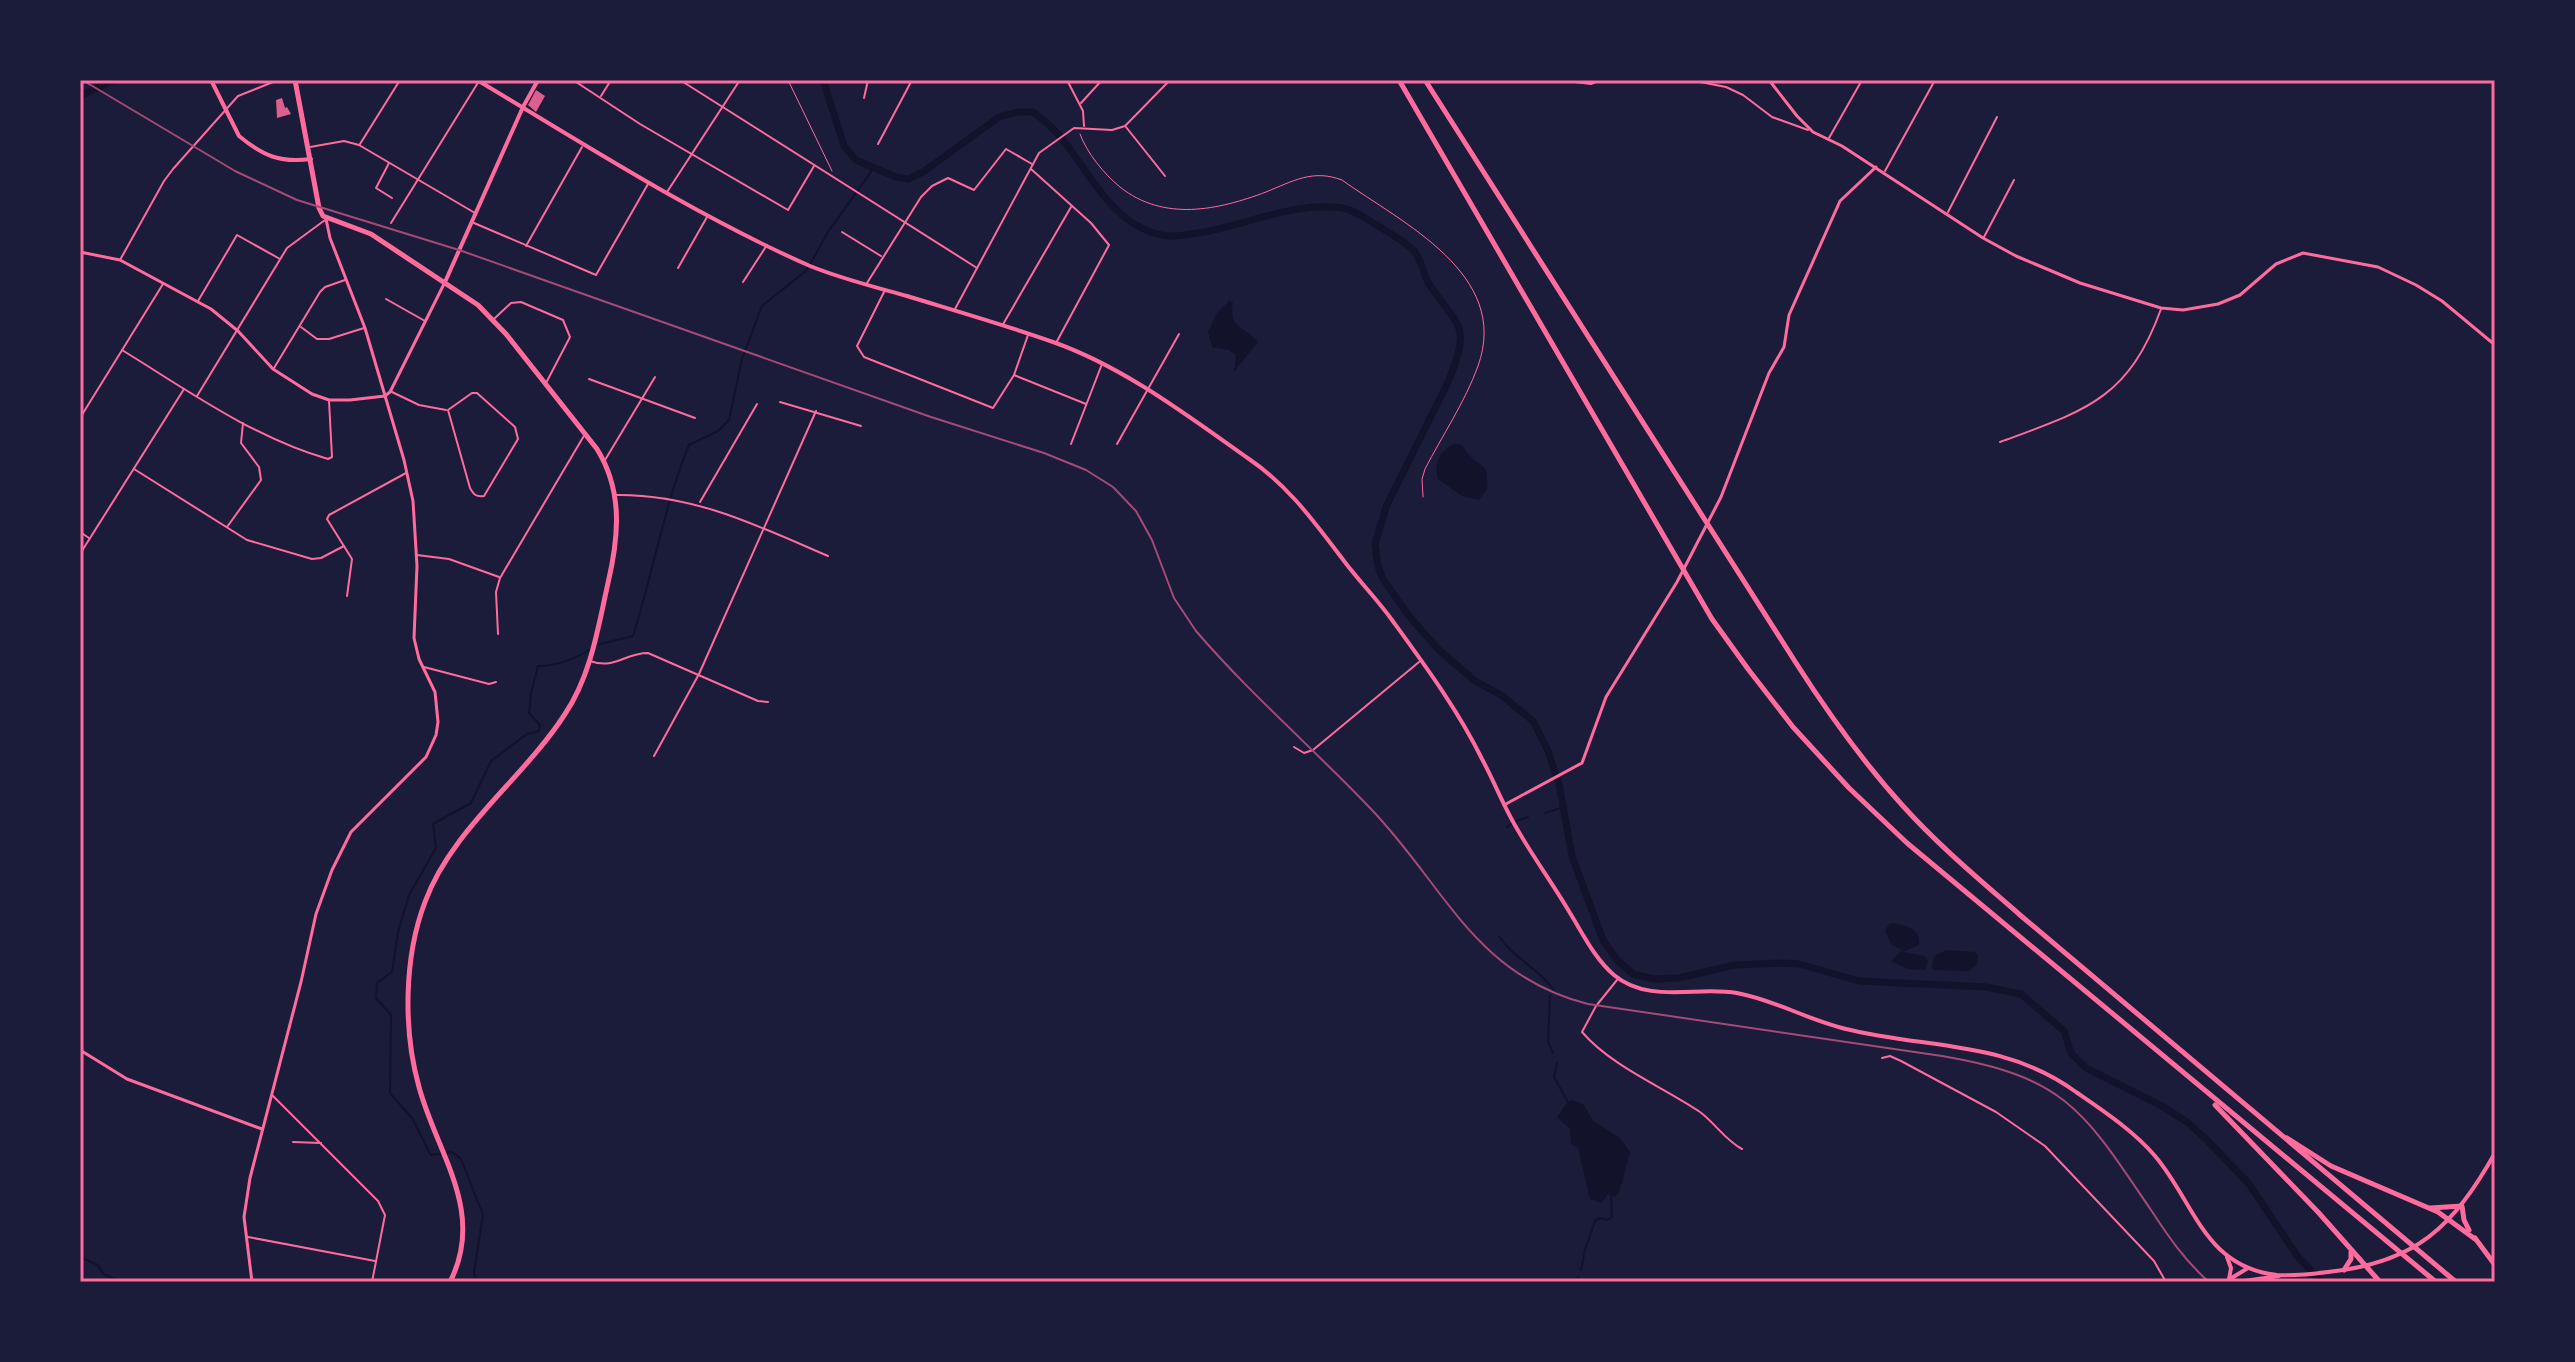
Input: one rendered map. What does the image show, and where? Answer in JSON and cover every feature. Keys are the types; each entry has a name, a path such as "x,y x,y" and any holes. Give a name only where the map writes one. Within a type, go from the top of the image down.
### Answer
{"highway":[{"path":"295,80 319,208 326,219 371,234 445,282 494,319 605,461 616,495 615,545 594,646 567,712 453,850 423,905 413,953 410,1035 419,1087 459,1193 464,1226 459,1260 450,1282"},
{"path":"1399,80 1690,583 1771,700 1875,815 2436,1282"},
{"path":"1425,80 1819,699 1901,804 1969,871 2456,1282"},
{"path":"2173,1066 2226,1115 2380,1282"},
{"path":"2250,1111 2331,1166 2429,1208 2475,1239"},
{"path":"2429,1208 2462,1206 2466,1226 2495,1265"},
{"path":"2342,1270 2351,1259 2351,1251"}],"main road":[{"path":"211,80 239,136 247,143 278,160 311,159"},
{"path":"445,282 538,80"},
{"path":"478,81 648,183 810,266 1029,334 1102,363 1148,390 1255,463 1309,513 1390,617 1466,729 1504,805 1597,956 1618,979 1652,992 1713,990 1741,994 1842,1028 1987,1051 2027,1063 2075,1090 2152,1152 2200,1227 2226,1255 2248,1268 2285,1275"},
{"path":"2237,1282 2365,1267 2387,1261 2428,1238 2450,1220 2495,1153"},
{"path":"2226,1255 2231,1268 2227,1281"},
{"path":"2227,1281 2248,1268"},
{"path":"2246,1281 2248,1268"}],"street":[{"path":"120,260 164,181 225,109 242,93 278,80"},
{"path":"359,145 400,80"},
{"path":"573,80 692,155 788,210 815,165"},
{"path":"601,97 611,80"},
{"path":"680,80 977,268"},
{"path":"864,98 868,80"},
{"path":"878,144 912,80"},
{"path":"1067,80 1084,115 1084,127"},
{"path":"1080,104 1102,80"},
{"path":"954,310 1032,164 1045,148 1078,127 1112,130 1125,126 1170,80"},
{"path":"1558,80 1591,84 1601,80"},
{"path":"1690,80 1726,87 1743,95 1772,117 1813,132 1876,167 1983,238 2016,256 2080,283 2161,308 2183,310 2218,304 2240,295 2276,264 2303,253 2378,267 2416,285 2442,301 2495,345"},
{"path":"1769,80 1813,132"},
{"path":"1828,140 1862,80"},
{"path":"1884,172 1935,80"},
{"path":"391,223 478,81"},
{"path":"667,193 738,83"},
{"path":"1946,214 1997,117"},
{"path":"1125,126 1165,176"},
{"path":"309,147 344,141 359,145 475,213"},
{"path":"526,247 584,145"},
{"path":"866,285 904,221 926,191 944,179 952,179 972,190 977,188 1003,150 1009,150 1032,164"},
{"path":"390,162 376,188 392,198"},
{"path":"1504,805 1582,763 1606,697 1677,582 1721,497 1769,373 1784,347 1789,315 1840,201 1876,167"},
{"path":"1030,168 1091,223 1109,245 1056,343"},
{"path":"1983,238 2014,180"},
{"path":"471,222 596,275 648,183"},
{"path":"1002,327 1071,206"},
{"path":"678,268 708,215"},
{"path":"197,396 293,241 326,219 345,280 365,328 407,472 413,501 417,555 414,638 435,692 438,709 436,735 426,757 351,832 316,914 245,1208 245,1236 252,1282"},
{"path":"842,232 882,257"},
{"path":"197,302 237,235 281,259"},
{"path":"743,282 768,244"},
{"path":"80,252 120,260 211,309 238,331 273,369 295,385 329,400 385,396 390,392 445,282"},
{"path":"273,369 325,287 345,280"},
{"path":"80,418 163,284"},
{"path":"885,290 857,346 864,357 993,408 1014,375 1029,334"},
{"path":"386,299 426,322"},
{"path":"494,319 511,303 521,302 563,320 570,337 546,384"},
{"path":"2000,442 2077,413 2101,399 2125,378 2150,340 2161,308"},
{"path":"300,326 317,339 329,339 365,328"},
{"path":"1117,444 1179,334"},
{"path":"122,350 243,422 280,441 328,459 332,457 329,400"},
{"path":"1071,444 1102,363"},
{"path":"1014,375 1087,404"},
{"path":"605,461 655,377"},
{"path":"589,379 695,418"},
{"path":"80,554 185,388"},
{"path":"390,392 419,405 448,410 472,393 477,393 515,427 518,439 484,496 474,495 470,488 448,410"},
{"path":"780,402 861,426"},
{"path":"699,503 757,404"},
{"path":"654,756 699,674 816,411"},
{"path":"226,528 261,480 259,467 241,443 243,422"},
{"path":"498,634 496,592 500,578 585,434"},
{"path":"134,469 247,540 312,559 321,558 344,546"},
{"path":"347,596 352,559 327,519 329,515 407,472"},
{"path":"616,495 699,503 828,556"},
{"path":"80,532 90,539"},
{"path":"417,555 449,559 500,578"},
{"path":"590,661 608,665 634,654 648,653 758,701 768,702"},
{"path":"1294,747 1304,753 1313,750 1420,661"},
{"path":"423,667 489,684 496,682"},
{"path":"2495,709 2495,772"},
{"path":"1618,979 1596,1006 1582,1032 1631,1070 1701,1113 1742,1149"},
{"path":"80,1050 127,1079 262,1129"},
{"path":"1882,1058 1890,1056 1901,1061 1985,1106 2045,1146 2154,1261 2166,1282"},
{"path":"272,1095 323,1142 378,1201 385,1215 372,1282"},
{"path":"293,1142 323,1142"},
{"path":"245,1236 376,1261"}],"path":[{"path":"788,80 834,173"},
{"path":"1078,127 1084,143 1117,184 1135,198 1157,207 1183,211 1214,207 1256,196 1310,175 1324,175 1342,180 1442,250 1465,278 1477,299 1483,336 1478,367 1425,469 1423,497"}],"shaded area":[{"path":"1230,300 1235,323 1258,342 1234,372 1236,355 1229,350 1212,347 1208,332 1217,313"},
{"path":"1454,444 1462,445 1486,471 1487,489 1479,500 1462,496 1438,479 1439,458"},
{"path":"1893,923 1912,929 1918,935 1919,945 1902,952 1925,956 1928,960 1925,970 1908,969 1891,961 1902,950 1892,945 1885,931"},
{"path":"1946,950 1975,952 1977,965 1969,971 1934,970 1934,956"},
{"path":"1572,1100 1584,1105 1593,1121 1620,1138 1630,1152 1620,1190 1615,1197 1608,1194 1602,1203 1590,1199 1578,1148 1571,1144 1570,1129 1557,1117"}],"building":[{"path":"536,90 545,96 536,112 528,105"},
{"path":"282,98 291,114 277,118 276,100"}],"waterway":[{"path":"80,96 114,80"},
{"path":"823,80 844,146 856,160 896,177 908,179 923,172 999,117 1033,112 1067,145 1109,202 1121,214 1151,232 1171,236 1191,234 1290,210 1325,207 1352,211 1406,244 1417,255 1429,284 1455,319 1460,338 1448,382 1386,507 1375,544 1378,566 1383,579 1409,616 1438,649 1475,681 1501,695 1533,721 1548,751 1559,784 1572,856 1603,940 1617,960 1633,974 1654,979 1678,978 1735,965 1781,963 1799,964 1859,981 1986,987 2021,994 2064,1031 2071,1053 2086,1068 2162,1106 2187,1122 2208,1141 2249,1184 2298,1257 2322,1282"},
{"path":"596,645 633,636 689,445 718,431 729,420 742,359 762,306 807,270 828,232 873,169"},
{"path":"476,1282 474,1272 483,1215 461,1159 452,1152 431,1155 412,1118 390,1093 391,1015 376,998 377,983 392,972 398,932 409,895 436,848 433,824 471,803 491,761 527,734 539,731 540,725 529,713 538,666 566,661 591,649"},
{"path":"1545,813 1564,807"},
{"path":"1516,821 1528,817"},
{"path":"1507,827 1511,824"},
{"path":"1499,936 1553,989"},
{"path":"1550,996 1548,1042 1553,1053"},
{"path":"1557,1063 1554,1077 1569,1104"},
{"path":"1581,1270 1595,1221 1612,1217 1611,1193"},
{"path":"80,1257 98,1265 103,1274 121,1282"},
{"path":"1577,1282 1578,1277"}],"railway":[{"path":"84,81 235,171 297,200 459,250 1086,470 1113,487 1136,511 1152,540 1174,598 1196,631 1371,809 1464,924 1516,972 1549,990 1588,1004 1942,1056 2018,1075 2045,1088 2088,1123 2177,1248 2209,1282"}]}
